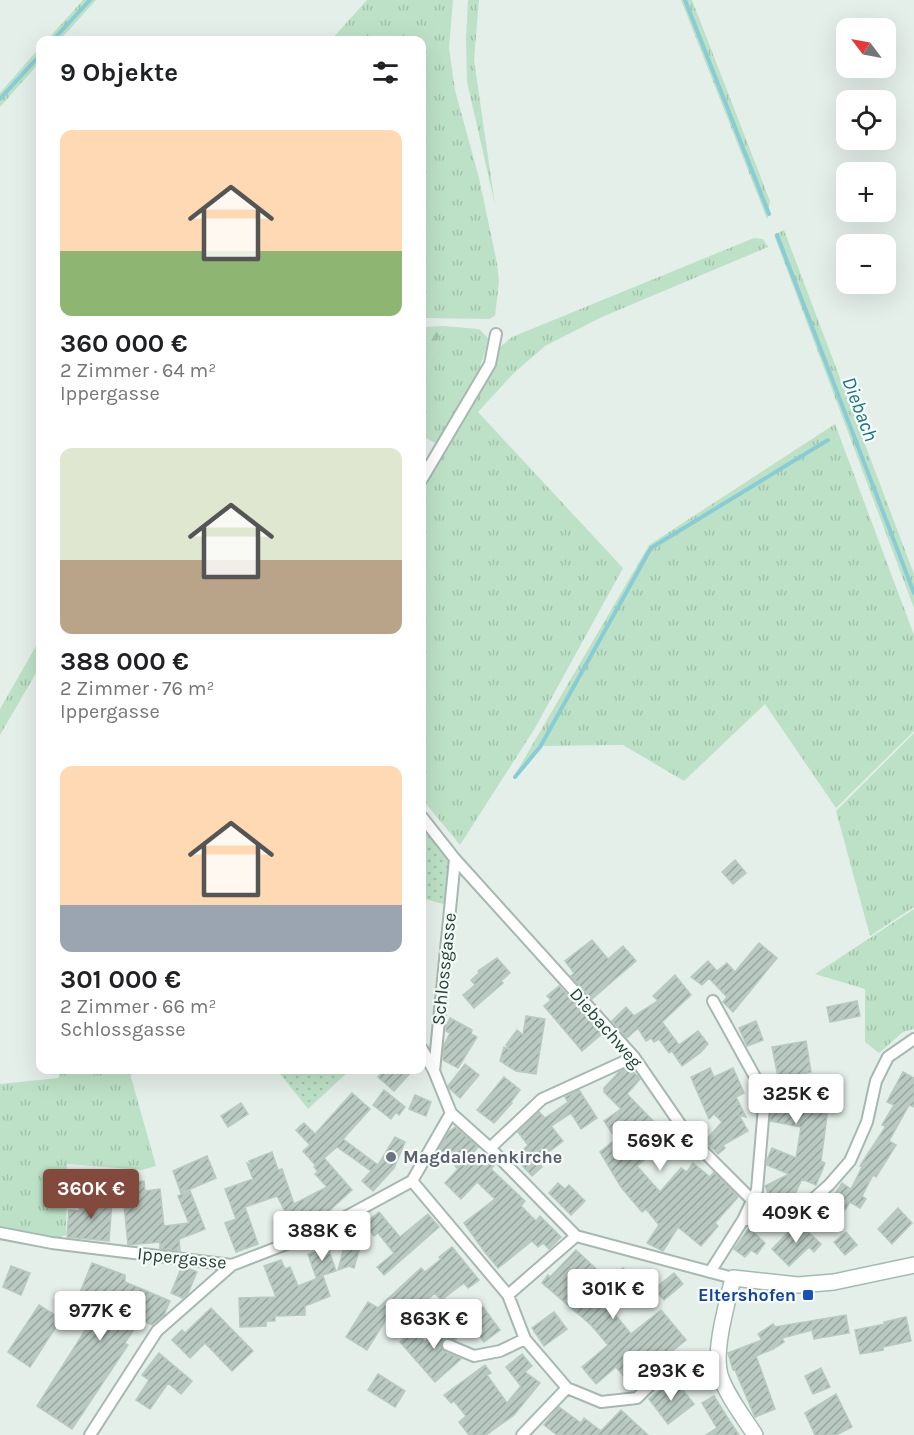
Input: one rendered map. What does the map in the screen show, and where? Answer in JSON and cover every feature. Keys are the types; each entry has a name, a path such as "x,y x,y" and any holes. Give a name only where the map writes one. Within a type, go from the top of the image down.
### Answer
{"street":[{"path":"426,472 490,364 496,334"},
{"path":"426,822 455,859"},
{"name":"Diebachweg","path":"455,859 634,1057 689,1137 752,1200"},
{"name":"Schlossgasse","path":"455,859 434,1071 451,1113 490,1148 576,1236"},
{"path":"710,1272 743,1220 757,1190 765,1095 713,1000"},
{"path":"743,1220 765,1220 790,1214 811,1201 830,1185 850,1161 867,1122 876,1081 888,1057 914,1039"},
{"path":"426,1056 434,1071"},
{"path":"490,1148 542,1099 634,1057"},
{"path":"451,1113 412,1181 508,1295 525,1339 567,1388 601,1402 637,1398 671,1364 717,1357"},
{"name":"Ippergasse","path":"0,1233 52,1243 232,1265 320,1231 412,1181"},
{"path":"508,1295 576,1236 733,1278 798,1285 834,1282 914,1265"},
{"path":"90,1435 157,1331 232,1265"},
{"path":"733,1278 717,1357 719,1373 725,1388 755,1435"},
{"path":"448,1345 474,1356 500,1351 525,1339"},
{"path":"522,1435 567,1388"}],"green space":[{"path":"83,0 96,0 64,36 51,36"},
{"path":"367,0 453,0 449,48 455,90 479,178 497,263 499,282 495,316 489,319 426,318 426,36 335,36"},
{"path":"468,0 479,0 474,60 495,205 467,82"},
{"path":"681,0 692,0 770,201 767,219"},
{"path":"36,52 36,66 0,107 0,93"},
{"path":"784,230 914,574 914,608 774,235"},
{"path":"754,238 763,239 768,247 602,317 545,346 514,373 478,412 623,568 535,728 460,845 426,804 426,481 471,405 500,347 512,337"},
{"path":"443,326 479,329 488,338 474,380 439,445 426,438 426,370"},
{"path":"443,326 426,370 426,327"},
{"path":"835,424 914,635 914,731 836,808 765,704 684,781 623,745 542,746 513,778 649,545"},
{"path":"36,646 36,673 0,735 0,709"},
{"path":"914,733 914,907 870,936 836,811"},
{"path":"426,822 455,859 450,906 426,899"},
{"path":"914,909 914,1029 903,1032 879,1053 865,1042 865,989 815,974"},
{"path":"59,1074 130,1074 156,1166 142,1170 67,1164 66,1235 53,1240 0,1227 0,1084 59,1078"},
{"path":"280,1074 346,1074 308,1109"}],"building":[{"path":"735,860 746,873 733,884 722,872"},
{"path":"592,940 608,959 623,946 636,961 592,999 571,976 574,973 565,961"},
{"path":"759,943 777,958 733,1012 723,1002 727,997 709,978 702,985 691,977 708,961 717,971 727,963 735,972"},
{"path":"497,958 510,973 501,981 503,983 474,1008 463,995 475,985 471,980 479,973 478,971"},
{"path":"675,975 691,995 662,1022 679,1045 698,1031 708,1044 682,1066 672,1051 669,1053 659,1039 654,1042 651,1038 646,1041 638,1028 627,1038 612,1021 626,1007 634,1016 658,1001 653,996"},
{"path":"559,986 603,1033 582,1051 544,1006 551,1000 547,996"},
{"path":"857,1001 860,1016 830,1022 827,1007"},
{"path":"526,1016 545,1019 536,1074 516,1071 500,1061 504,1047 510,1050 506,1045 517,1030 523,1035"},
{"path":"450,1018 472,1030 471,1034 477,1037 458,1068 443,1060 444,1045 450,1033 446,1031 446,1026"},
{"path":"756,1021 763,1040 747,1046 739,1028"},
{"path":"806,1041 811,1072 803,1074 807,1096 828,1099 821,1161 825,1163 816,1185 802,1179 794,1196 797,1201 776,1210 765,1186 789,1174 767,1165 767,1160 772,1148 796,1158 801,1127 770,1121 772,1095 782,1096 772,1047"},
{"path":"465,1064 479,1075 460,1098 448,1086"},
{"path":"629,1067 640,1079 627,1094 679,1145 662,1160 655,1151 637,1166 660,1192 681,1168 687,1172 693,1163 710,1177 714,1172 738,1197 715,1223 718,1226 701,1246 678,1227 663,1251 647,1243 659,1225 646,1209 642,1212 621,1187 600,1152 616,1139 604,1121 621,1109 604,1092 604,1088 619,1072"},
{"path":"710,1068 714,1077 733,1068 744,1093 736,1097 746,1117 739,1115 748,1131 723,1145 725,1148 718,1154 705,1141 722,1122 714,1114 709,1119 691,1077"},
{"path":"903,1072 914,1078 914,1107 909,1105 889,1141 896,1145 876,1177 873,1175 862,1196 866,1199 860,1208 850,1202 843,1213 829,1203 842,1183 851,1189 862,1167 860,1166 886,1126 882,1125 894,1105 887,1102"},
{"path":"381,1074 409,1074 394,1091 378,1077"},
{"path":"504,1077 520,1090 494,1123 477,1110"},
{"path":"384,1090 405,1107 399,1115 396,1112 391,1119 373,1105"},
{"path":"579,1090 597,1118 581,1129 571,1113 551,1126 563,1141 537,1161 542,1167 532,1176 515,1158 528,1145 518,1132 539,1112 545,1118 568,1102 565,1097"},
{"path":"352,1093 370,1109 343,1139 378,1165 395,1137 405,1142 394,1168 373,1191 362,1181 371,1171 337,1147 324,1158 352,1190 328,1212 329,1214 296,1232 277,1196 245,1207 258,1244 236,1252 225,1223 236,1219 225,1189 253,1179 247,1163 253,1166 249,1161 272,1152 278,1170 282,1169 294,1204 327,1187 315,1174 318,1172 314,1167 316,1166 303,1151 310,1145 296,1130 304,1123 315,1134"},
{"path":"415,1095 431,1102 426,1116 409,1109"},
{"path":"241,1103 248,1114 228,1127 221,1116"},
{"path":"455,1127 478,1147 468,1159 472,1163 484,1153 495,1164 491,1169 525,1201 521,1206 536,1221 540,1216 561,1237 549,1249 543,1243 538,1247 532,1241 498,1268 484,1251 464,1223 495,1199 477,1182 461,1199 445,1183 458,1169 439,1149 448,1133"},
{"path":"207,1156 216,1178 181,1193 173,1171"},
{"path":"144,1181 145,1191 160,1189 164,1226 189,1223 178,1196 190,1191 205,1229 179,1239 180,1251 160,1249 160,1242 128,1245 122,1184"},
{"path":"558,1183 565,1189 569,1185 585,1201 571,1215 549,1193"},
{"path":"80,1198 112,1201 109,1241 67,1237 69,1210 79,1211"},
{"path":"898,1208 912,1223 892,1244 878,1229"},
{"path":"379,1212 400,1237 428,1214 439,1227 384,1275 377,1267 394,1253 378,1233 374,1236 364,1224"},
{"path":"798,1222 821,1244 814,1252 809,1247 789,1266 772,1249"},
{"path":"749,1228 765,1243 757,1254 751,1250 745,1257 734,1249"},
{"path":"846,1232 857,1245 845,1255 834,1242"},
{"path":"346,1240 361,1244 354,1268 349,1266 338,1270"},
{"path":"452,1247 479,1280 468,1288 464,1283 441,1300 435,1293 407,1318 395,1305 367,1350 346,1337 368,1302 378,1308 421,1268 425,1272"},
{"path":"328,1248 336,1271 316,1277 308,1254"},
{"path":"576,1250 609,1281 623,1268 638,1283 613,1307 615,1308 612,1311 631,1334 661,1310 686,1340 631,1385 616,1367 596,1384 582,1367 608,1345 591,1325 542,1283"},
{"path":"281,1260 285,1269 290,1267 298,1286 323,1276 330,1296 305,1306 305,1315 275,1316 275,1321 266,1321 266,1326 240,1327 239,1298 276,1297 264,1266"},
{"path":"92,1263 125,1275 125,1282 170,1301 164,1315 152,1325 140,1320 125,1343 128,1345 72,1429 37,1406 102,1304 79,1295"},
{"path":"11,1266 30,1273 21,1295 3,1287"},
{"path":"182,1266 197,1272 188,1293 183,1298 171,1293"},
{"path":"674,1273 683,1284 664,1300 654,1289"},
{"path":"39,1305 61,1319 30,1367 8,1352"},
{"path":"483,1307 500,1330 484,1342 467,1318"},
{"path":"211,1308 253,1351 232,1371 205,1343 190,1358 172,1340 182,1330 185,1333"},
{"path":"554,1312 567,1329 544,1346 532,1328"},
{"path":"846,1315 849,1333 814,1339 812,1330 782,1338 784,1342 756,1356 775,1409 755,1417 735,1370 733,1370 728,1353 762,1340 758,1334 773,1324 775,1327"},
{"path":"906,1317 911,1341 883,1347 883,1350 860,1354 855,1330"},
{"path":"451,1318 463,1332 455,1340 444,1339 441,1346 445,1352 461,1359 435,1382 400,1342 414,1329 425,1342"},
{"path":"159,1353 192,1381 181,1394 168,1383 150,1409 136,1400 149,1380 142,1375"},
{"path":"522,1354 532,1366 525,1372 540,1383 514,1415 486,1435 469,1435 459,1422 466,1416 454,1401 451,1403 444,1395 485,1365 491,1373 487,1375 507,1403 521,1386 506,1367"},
{"path":"821,1368 830,1387 813,1394 805,1376"},
{"path":"378,1374 405,1391 395,1407 368,1390"},
{"path":"674,1379 694,1404 668,1424 649,1399"},
{"path":"836,1394 852,1427 836,1435 815,1435 805,1413"},
{"path":"714,1396 739,1435 706,1435 717,1428 702,1403"},
{"path":"559,1407 581,1423 584,1418 601,1431 621,1410 648,1435 557,1435 544,1425"}],"waterway":[{"path":"57,36 90,0"},
{"name":"Diebach","path":"685,0 769,214"},
{"path":"0,99 36,59"},
{"name":"Diebach","path":"777,235 914,593"},
{"path":"515,777 540,747 651,548 828,440"}],"place":[{"name":"Magdalenenkirche","path":"391,1157"},
{"name":"Eltershofen","path":"808,1295"}]}
